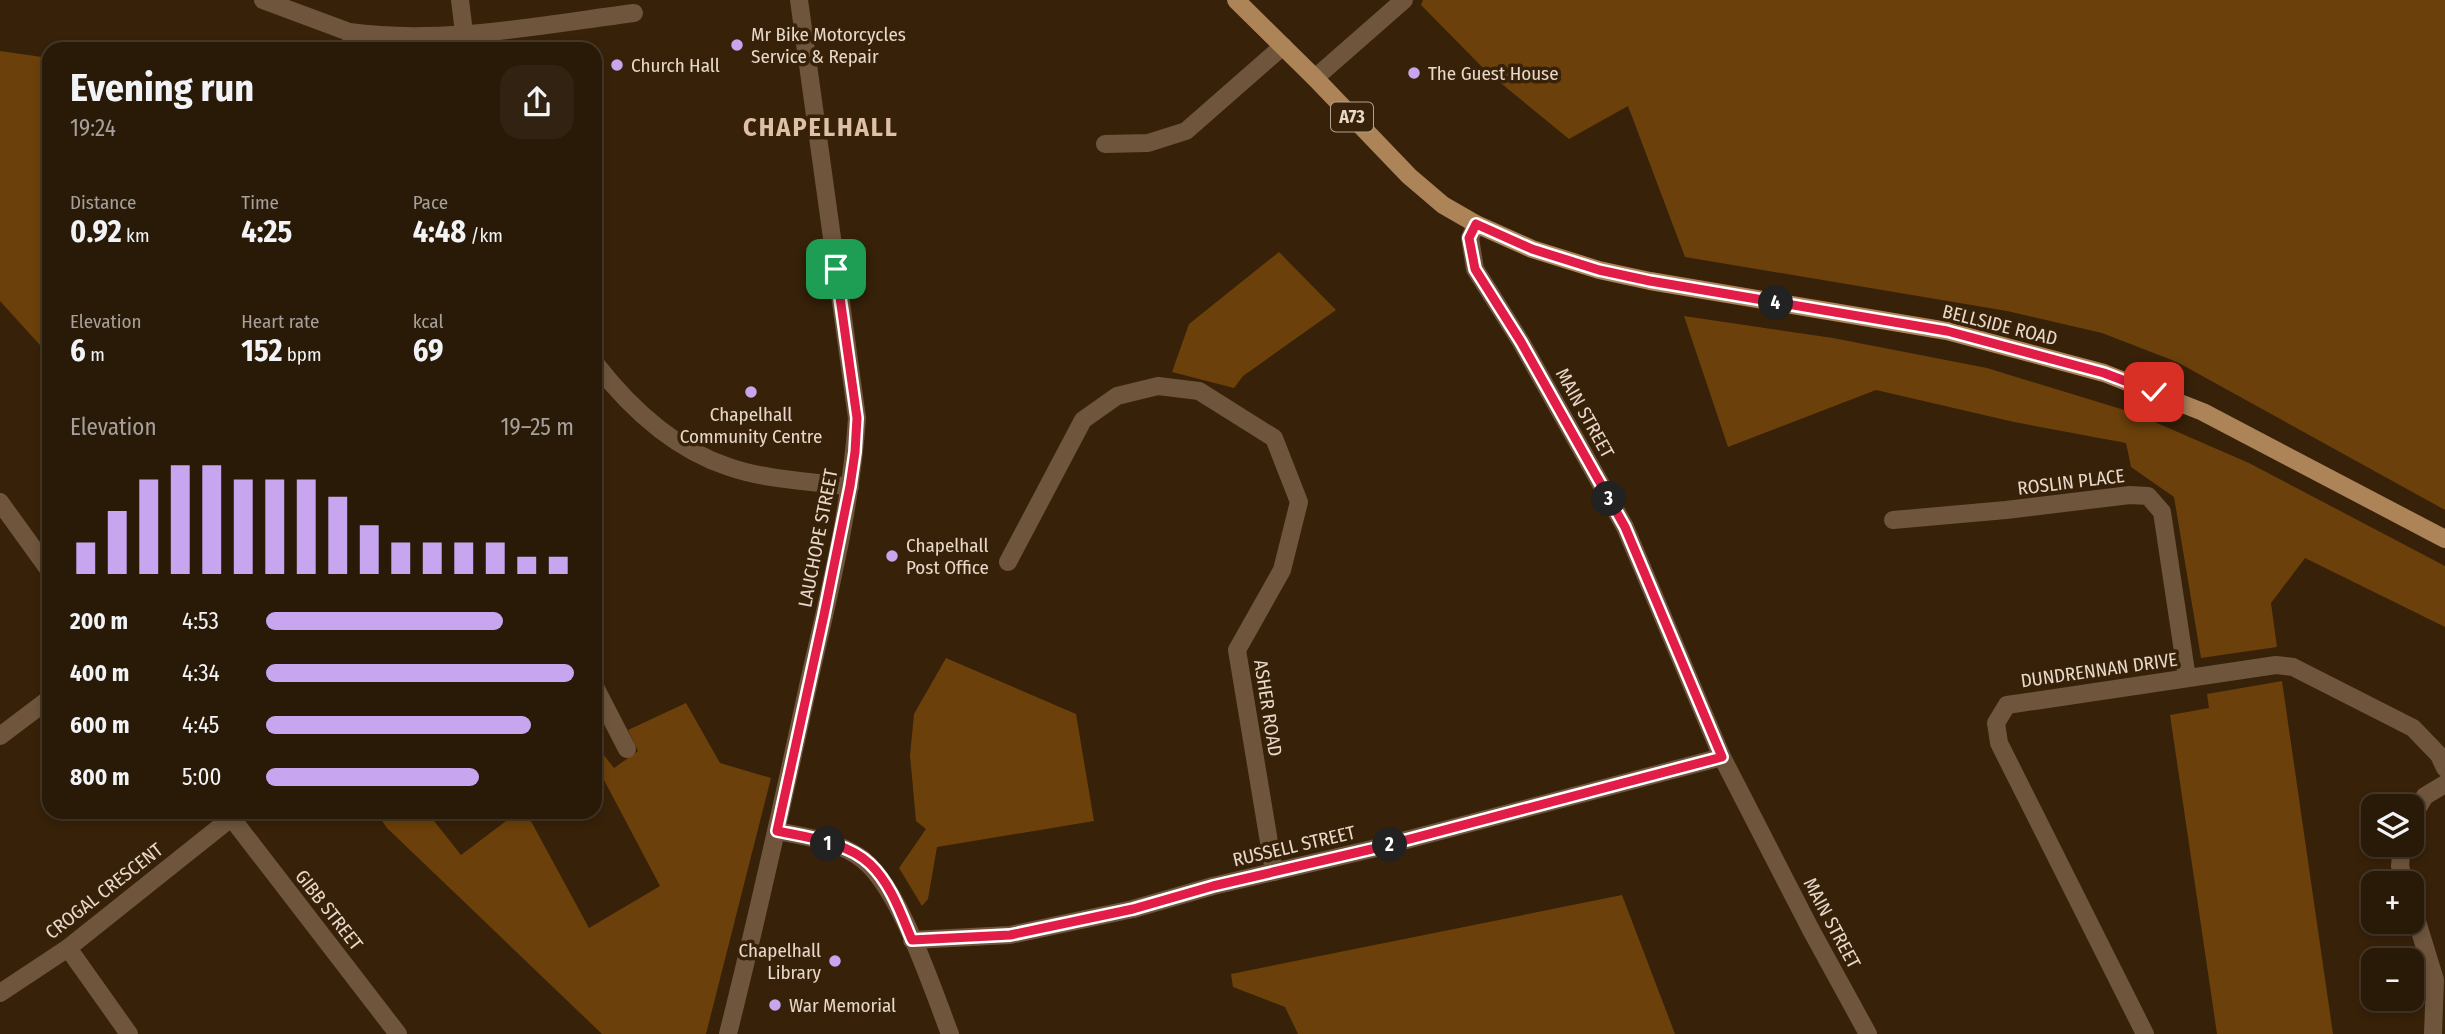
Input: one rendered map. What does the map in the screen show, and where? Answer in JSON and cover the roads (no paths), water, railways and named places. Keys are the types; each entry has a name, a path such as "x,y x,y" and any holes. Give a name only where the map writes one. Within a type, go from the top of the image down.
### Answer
{"main road":[{"name":"A73","path":"1236,0 1409,176 1443,205 1476,224"},
{"name":"BELLSIDE ROAD","path":"1476,224 1532,249 1599,270 1676,286 1947,331 2104,373 2203,412 2445,539"}],"street":[{"path":"263,0 349,32 465,42 634,12"},
{"path":"460,0 465,42"},
{"name":"LAUCHOPE STREET","path":"728,1034 777,831 850,486 857,418 799,0"},
{"path":"1315,78 1404,0"},
{"path":"349,32 353,42"},
{"path":"1105,144 1148,143 1186,131 1283,46"},
{"name":"MAIN STREET","path":"1476,224 1469,238 1475,269 1521,342 1625,527 1722,757 1868,1034"},
{"path":"602,372 644,417 699,453 729,467 850,486"},
{"name":"ASHER ROAD","path":"1008,562 1083,421 1117,396 1158,386 1199,390 1274,438 1299,502 1282,570 1237,650 1274,872"},
{"name":"ROSLIN PLACE","path":"1893,520 2130,495 2148,496 2162,512 2187,678"},
{"path":"0,502 42,560"},
{"name":"DUNDRENNAN DRIVE","path":"2145,1034 1999,743 1996,723 2007,705 2276,664 2293,667 2413,728 2439,755 2445,768"},
{"path":"602,701 627,749"},
{"path":"0,736 42,704"},
{"name":"RUSSELL STREET","path":"912,940 1010,935 1133,909 1213,886 1364,852 1722,757"},
{"path":"2424,796 2445,784"},
{"name":"CROGAL CRESCENT","path":"0,993 68,948 224,819"},
{"name":"GIBB STREET","path":"232,819 398,1034"},
{"path":"777,831 838,846 870,864 893,896 950,1034"},
{"path":"2421,934 2440,1004 2433,1034"},
{"path":"68,948 129,1034"}],"place":[{"name":"Mr Bike Motorcycles Service & Repair","path":"737,45"},
{"name":"Church Hall","path":"617,65"},
{"name":"The Guest House","path":"1414,73"},
{"name":"Chapelhall Community Centre","path":"751,392"},
{"name":"Chapelhall Post Office","path":"892,556"},
{"name":"Chapelhall Library","path":"835,961"},
{"name":"War Memorial","path":"775,1005"}],"district":[{"name":"CHAPELHALL","path":"821,127"}]}
